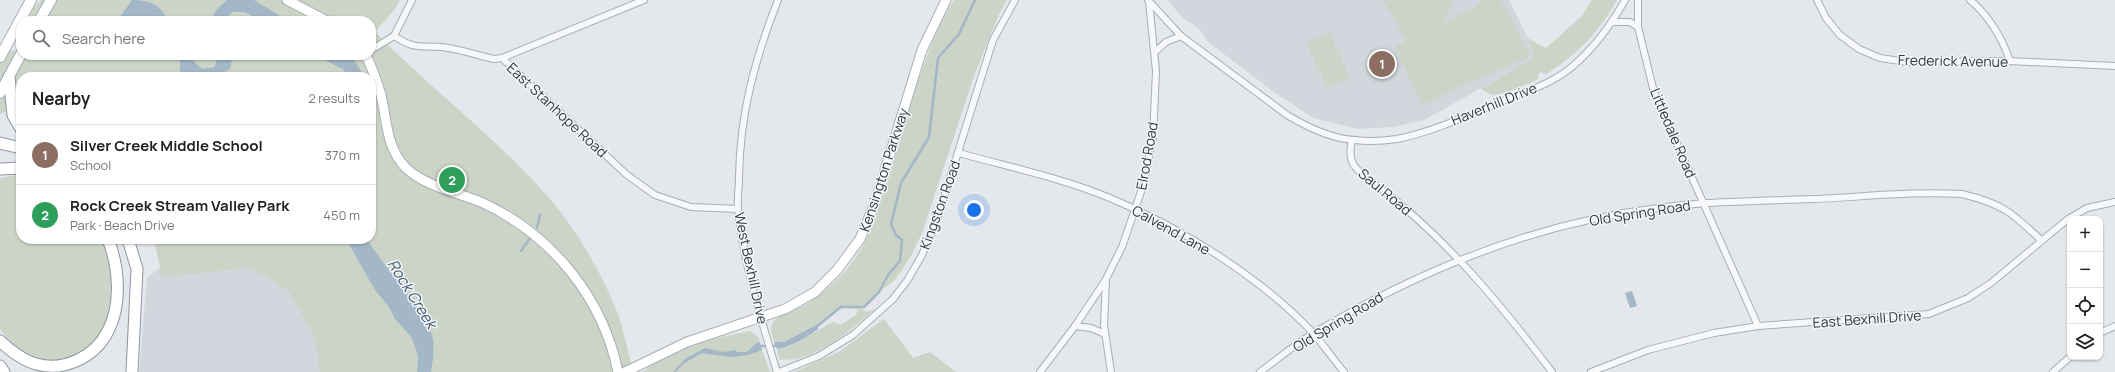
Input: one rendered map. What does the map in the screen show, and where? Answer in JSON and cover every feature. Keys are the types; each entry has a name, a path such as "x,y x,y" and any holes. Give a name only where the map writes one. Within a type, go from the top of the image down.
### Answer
{"highway":[{"path":"9,76 13,115 16,120"},
{"path":"0,143 16,147"},
{"path":"0,168 16,168"},
{"path":"0,341 22,358 48,366 77,361 99,345 108,332 114,316 116,300 116,264 110,244"},
{"path":"129,244 136,270 137,292 132,372"},
{"path":"0,366 4,372"}],"main road":[{"path":"21,16 31,0"},
{"path":"42,16 51,0"},
{"path":"0,57 16,26"},
{"path":"0,93 18,60"}],"street":[{"path":"287,0 317,16"},
{"path":"376,47 394,36 412,0"},
{"path":"502,58 644,0"},
{"name":"West Bexhill Drive","path":"778,0 759,49 746,102 740,147 738,209 748,266 766,338 778,372"},
{"name":"Kensington Parkway","path":"626,372 683,344 785,309 815,292 838,270 860,240 874,206 922,50 946,0"},
{"name":"Kingston Road","path":"778,372 819,356 853,335 893,299 921,257 935,226 959,154 993,40 1015,0"},
{"path":"1148,0 1181,36 1287,115 1304,125 1352,140"},
{"name":"Elrod Road","path":"1111,372 1104,325 1106,279 1122,247 1135,209 1142,186 1152,137 1156,90 1155,52 1148,0"},
{"name":"Haverhill Drive","path":"1352,140 1384,141 1418,134 1545,84 1572,67 1594,46 1612,22 1625,0"},
{"name":"Littledale Road","path":"1638,0 1638,27 1654,92 1758,326"},
{"name":"Frederick Avenue","path":"1817,0 1826,18 1840,35 1859,49 1877,57 1907,62 2010,61 2115,66"},
{"path":"1970,0 1989,21 2006,49 2010,61"},
{"path":"1612,22 1630,22 1638,27"},
{"name":"East Stanhope Road","path":"394,36 406,44 419,48 442,47 494,59 502,58 627,175 655,194 691,207 738,209"},
{"path":"1155,52 1166,42 1181,36"},
{"path":"368,60 374,72"},
{"path":"376,77 389,138 406,168 422,179 482,203 508,216 544,242 575,276 600,317 610,341 618,372"},
{"name":"Saul Road","path":"1352,140 1350,158 1356,168 1397,201 1459,259 1506,311 1552,372"},
{"name":"Calvend Lane","path":"959,154 1070,183 1135,209 1183,234 1233,266 1276,300 1313,334 1344,372"},
{"name":"Old Spring Road","path":"1260,372 1313,334 1396,289 1459,259 1528,235 1579,222 1656,208 1703,203 1962,194 1984,200 2010,212 2041,240"},
{"name":"East Bexhill Drive","path":"1590,372 1648,350 1714,333 1758,326 1929,314 1962,301 1991,283 2041,240 2087,208 2115,202"},
{"path":"1040,372 1075,326 1106,279"},
{"path":"1075,326 1091,328 1105,334"},
{"path":"2103,332 2115,326"},
{"path":"2053,372 2067,360"}],"shaded area":[{"path":"1167,0 1509,0 1533,49 1533,54 1530,61 1424,120 1393,127 1358,129 1313,118 1278,95 1208,42 1199,29 1183,18"},
{"path":"169,260 275,261 312,294 331,372 139,372 147,278"}],"green space":[{"path":"41,0 400,0 394,10 376,31 376,16 25,16"},
{"path":"954,0 1007,0 999,14 974,76 922,233 911,256 895,280 879,292 864,307 859,308 867,312 875,309 858,324 818,351 796,359 780,360 777,349 788,347 833,322 841,325 856,315 858,309 841,307 818,324 784,342 774,342 771,328 772,323 783,314 803,306 830,287 852,263 864,244 881,204 924,65 933,42"},
{"path":"1383,0 1452,0 1451,6 1442,24 1478,6 1482,0 1501,0 1529,54 1528,58 1468,83 1423,105 1394,47 1406,41"},
{"path":"1592,0 1617,0 1603,22 1577,51 1546,74 1540,72 1537,80 1506,93 1492,95 1481,89 1532,59 1533,49 1527,38 1546,48 1581,17"},
{"path":"16,26 16,60 376,60 376,33 520,167 562,214 590,257 613,302 622,328 633,372 320,372 315,338 289,292 270,278 249,268 162,277 155,244 376,244 376,72 16,72 16,108 0,114 0,42"},
{"path":"1330,32 1336,47 1313,57 1306,43"},
{"path":"1337,48 1343,62 1319,73 1313,58"},
{"path":"1344,63 1350,78 1327,88 1320,74"},
{"path":"16,175 16,244 106,244 113,288 110,318 100,336 80,356 59,362 36,358 15,346 0,329 0,178"},
{"path":"884,319 913,358 930,352 956,372 794,372 839,352"},
{"path":"750,331 758,337 760,342 755,344 758,351 762,350 770,372 642,372 656,360 676,350 702,342"}],"water":[{"path":"132,0 154,4 166,16 121,16"},
{"path":"227,0 254,0 281,16 252,16 244,12 232,12 229,16 213,16 217,9"},
{"path":"179,60 192,60 202,69 215,67 216,60 232,60 230,69 224,72 181,72"},
{"path":"325,60 354,60 362,72 345,72"},
{"name":"Rock Creek","path":"349,244 370,244 417,308 432,334 434,351 431,372 417,372 418,356 412,338 395,319 389,307 375,290"},
{"path":"1632,291 1637,306 1630,308 1625,293"},
{"path":"818,324 818,329 809,335 793,344 777,349 774,342 784,342"},
{"path":"760,342 762,350 748,355 730,357 702,353 683,364 676,372 673,372 685,359 705,348 723,352 736,350 737,352 747,352 755,344"}],"pier":[{"path":"5,26 16,27 16,51 0,50 0,35"}],"waterway":[{"path":"816,327 841,307 864,307 879,292 888,275 900,261 902,240 896,235 891,224 901,183 929,137 938,58 959,34 975,0"},
{"path":"537,228 540,215"},
{"path":"521,251 530,238"},
{"path":"759,346 778,346"}],"place":[{"name":"Silver Creek Middle School","path":"1382,64"},
{"name":"Rock Creek Stream Valley Park","path":"452,180"}]}
